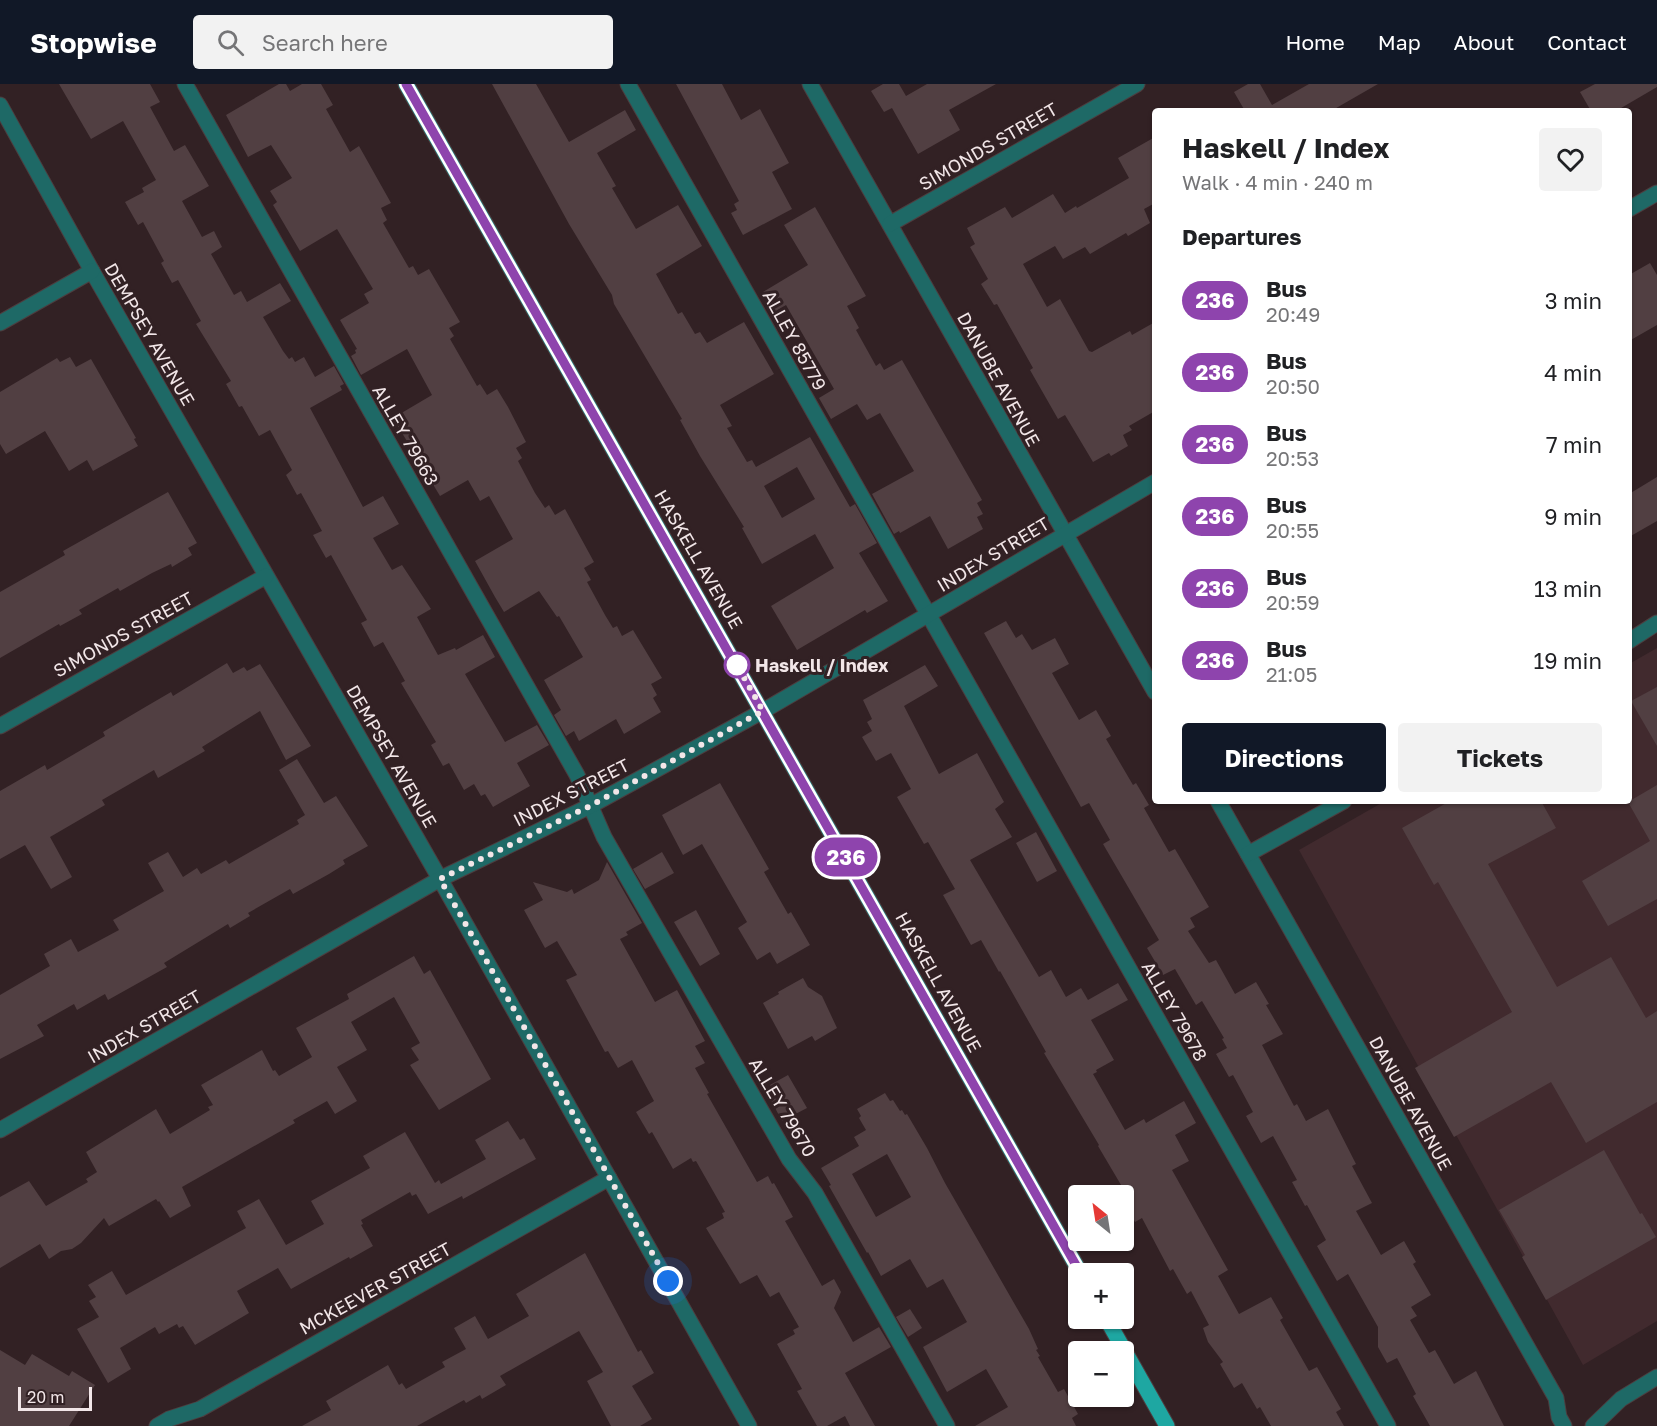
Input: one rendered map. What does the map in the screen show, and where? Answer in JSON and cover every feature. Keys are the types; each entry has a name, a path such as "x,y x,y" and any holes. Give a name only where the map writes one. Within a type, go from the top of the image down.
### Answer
{"main road":[{"name":"HASKELL AVENUE","path":"406,84 1075,1263"},
{"path":"1112,1329 1167,1426"}],"street":[{"name":"ALLEY 79663","path":"185,84 577,775 590,806"},
{"name":"ALLEY 85779","path":"628,84 928,616"},
{"name":"DANUBE AVENUE","path":"810,84 1152,687"},
{"name":"SIMONDS STREET","path":"890,224 1137,84"},
{"name":"DEMPSEY AVENUE","path":"0,105 749,1426"},
{"path":"1632,207 1657,193"},
{"path":"0,323 92,270"},
{"name":"INDEX STREET","path":"0,1130 440,879 590,806 763,711 1152,484"},
{"name":"SIMONDS STREET","path":"0,726 266,576"},
{"name":"ALLEY 79678","path":"928,616 1388,1426"},
{"path":"1632,639 1657,623"},
{"name":"DANUBE AVENUE","path":"1220,804 1556,1398 1559,1417 1564,1426"},
{"path":"1248,854 1339,804"},
{"name":"ALLEY 79670","path":"590,806 604,837 783,1149 815,1193 947,1426"},
{"name":"MCKEEVER STREET","path":"157,1426 169,1419 200,1409 609,1178"},
{"path":"1593,1426 1621,1399 1657,1377"}],"shaded area":[{"path":"1657,648 1657,1321 1583,1365 1299,850 1380,804 1632,804 1632,662"}],"building":[{"path":"59,84 150,84 160,102 150,107 174,151 185,145 209,186 182,201 202,237 214,231 222,247 211,254 234,295 241,291 247,302 280,283 291,301 263,317 283,351 289,359 292,357 295,362 304,357 315,377 334,366 344,384 340,386 342,390 310,408 363,507 383,496 399,524 373,538 392,570 402,565 431,609 417,617 438,655 455,648 456,650 483,635 495,657 465,674 505,742 537,725 549,745 517,763 530,786 493,807 485,794 481,796 474,784 464,790 449,763 443,766 431,745 436,742 401,683 405,681 383,642 374,647 361,623 367,620 331,555 326,558 313,535 322,531 301,493 297,495 286,475 292,470 270,430 259,436 242,406 239,407 226,384 231,381 196,324 201,321 178,280 172,283 161,263 164,261 143,222 138,225 125,202 144,192 142,188 156,180 123,121 91,139"},
{"path":"279,84 286,84 290,91 302,84 321,84 333,105 326,109 350,152 359,146 391,203 381,208 387,220 383,223 409,268 413,266 418,275 429,269 460,322 449,328 454,336 450,339 477,386 480,384 487,395 497,389 508,407 526,442 516,448 522,458 518,461 535,493 545,508 549,505 555,515 565,509 594,562 584,568 591,580 587,582 605,615 613,628 617,626 622,636 633,630 662,678 651,684 657,695 653,698 661,712 624,734 616,719 579,741 574,731 566,736 554,715 561,710 544,680 583,657 559,616 557,617 539,591 504,612 495,597 475,561 513,539 489,496 480,501 468,480 440,496 393,418 432,395 407,349 361,375 351,356 356,353 357,349 340,320 369,303 364,294 373,289 337,229 300,251 273,205 277,202 270,191 292,178 271,145 248,157 226,115"},
{"path":"492,84 536,84 569,142 625,110 636,130 597,153 616,186 612,188 636,229 678,205 702,246 656,274 678,314 682,312 695,334 700,332 707,343 744,322 774,374 720,405 732,426 727,428 747,462 752,460 756,467 810,437 850,507 855,504 877,543 859,553 888,601 867,613 865,610 797,650 771,606 834,568 815,534 762,564 742,528 744,527 700,456 680,420 682,419 614,304 612,295 569,224","holes":["797,467 815,499 782,518 764,486"]},
{"path":"676,84 722,84 741,120 760,109 789,163 772,172 792,209 743,235 731,213 737,210 734,204 739,201"},
{"path":"883,84 899,84 906,96 927,84 996,84 949,110 960,130 918,154 892,108 884,112 871,91"},
{"path":"1248,84 1260,84 1272,105 1309,84 1378,84 1336,108 1243,108 1234,92"},
{"path":"1595,84 1657,84 1657,87 1621,108 1589,108 1580,92"},
{"path":"1152,139 1152,205 1144,209 1150,223 1128,236 1126,233 1090,254 1085,247 1063,259 1055,246 1023,264 1047,307 1060,299 1089,351 1092,352 1130,331 1132,335 1152,324 1152,413 1129,426 1132,430 1123,435 1128,446 1111,456 1109,453 1093,462 1065,415 1058,419 1030,370 1033,368 997,304 994,305 981,284 988,279 970,247 975,244 967,228 1005,207 1012,218 1053,194 1065,213 1076,206 1077,208 1129,178 1118,158"},
{"path":"815,207 866,296 847,306 859,328 856,330 876,366 880,363 884,370 902,360 982,500 977,503 983,514 977,517 983,529 948,549 930,516 894,534 872,494 914,471 880,413 867,420 857,404 831,419 819,398 834,389 786,305 774,312 763,292 808,265 784,225"},
{"path":"1650,263 1657,275 1657,325 1632,339 1632,273"},
{"path":"70,357 76,367 91,359 136,438 134,439 138,446 93,471 87,460 69,471 45,431 6,454 0,444 0,392 57,358 60,362"},
{"path":"1657,477 1657,521 1632,535 1632,492"},
{"path":"168,492 197,543 188,548 192,555 120,591 118,588 79,610 82,614 60,626 59,624 0,658 0,592 65,555 63,551"},
{"path":"1006,621 1016,638 1022,634 1032,650 1055,638 1069,664 1052,673 1079,720 1096,710 1111,736 1106,739 1133,785 1136,783 1149,805 1144,808 1169,852 1175,849 1209,907 1190,918 1195,927 1188,931 1209,963 1216,960 1235,994 1256,982 1283,1034 1262,1045 1294,1106 1297,1104 1306,1121 1328,1109 1356,1164 1352,1166 1372,1203 1356,1211 1381,1255 1404,1241 1416,1262 1413,1264 1431,1295 1411,1307 1417,1316 1410,1320 1429,1353 1435,1350 1454,1384 1476,1371 1504,1426 1430,1426 1413,1396 1416,1394 1397,1358 1387,1363 1378,1347 1378,1327 1348,1274 1337,1281 1317,1246 1326,1240 1292,1182 1297,1180 1273,1136 1261,1143 1246,1116 1253,1112 1233,1075 1229,1077 1216,1054 1227,1048 1222,1039 1224,1038 1202,1001 1196,1005 1175,969 1163,975 1147,948 1159,940 1103,844 1110,840 1089,803 1081,807 984,633"},
{"path":"227,663 233,673 244,667 247,671 260,664 311,746 286,760 260,711 202,747 205,751 158,778 154,770 102,800 105,805 50,837 72,877 51,889 25,845 0,859 0,791 45,765 47,770 105,736 103,732 171,692 173,696"},
{"path":"925,665 938,686 904,706 939,774 977,753 1004,802 995,809 1012,837 970,860 1039,977 1051,970 1066,997 1081,988 1088,1000 1118,983 1128,1000 1091,1020 1114,1060 1093,1074 1125,1130 1144,1119 1146,1123 1184,1101 1196,1123 1175,1135 1189,1161 1172,1170 1228,1270 1218,1276 1239,1314 1271,1297 1283,1318 1280,1320 1309,1371 1317,1367 1341,1409 1336,1412 1344,1426 1271,1426 1260,1407 1257,1409 1242,1383 1234,1388 1220,1364 1223,1362 1208,1342 1203,1328 1209,1325 1191,1291 1187,1294 1173,1269 1170,1271 1142,1218 1135,1222 1134,1220 1134,1185 1121,1185 981,940 971,945 943,895 955,889 928,842 924,844 897,797 911,789 891,753 876,761 862,737 872,731 867,722 872,719 863,700"},
{"path":"1657,687 1657,746 1632,703 1632,700"},
{"path":"297,759 324,803 336,796 368,846 343,860 345,864 329,874 293,894 290,889 248,913 250,916 230,928 228,924 164,963 167,967 108,1000 105,994 77,1010 74,1004 37,1025 44,1036 0,1059 0,995 50,966 44,954 71,939 78,952 119,930 113,920 164,891 148,863 168,852 183,877 197,868 201,874 226,860 229,864 299,824 297,820 305,815 279,770"},
{"path":"720,783 769,869 764,872 788,914 791,912 810,945 777,964 770,952 757,960 738,928 747,922 702,844 683,855 662,815"},
{"path":"1657,785 1657,899 1608,926 1582,881 1650,841 1629,804 1632,804 1632,800"},
{"path":"1445,804 1543,804 1556,828 1488,864 1557,987 1611,957 1646,1018 1657,1011 1657,1102 1586,1143 1551,1082 1454,1137 1415,1068 1512,1012 1438,882 1434,885 1402,828"},
{"path":"1036,832 1057,871 1037,882 1016,843"},
{"path":"662,852 674,873 645,889 633,869"},
{"path":"607,862 642,923 626,932 628,935 620,939 655,1002 677,990 705,1041 695,1046 705,1063 695,1068 709,1093 707,1094 757,1182 768,1176 772,1184 774,1183 793,1217 785,1221 822,1286 834,1279 841,1292 834,1308 853,1342 879,1327 891,1347 845,1373 875,1426 850,1426 845,1416 827,1426 817,1426 797,1391 802,1389 777,1344 795,1334 793,1330 799,1327 779,1292 770,1297 757,1275 740,1284 706,1228 724,1218 722,1213 725,1212 696,1161 693,1162 691,1158 673,1169 652,1132 649,1134 636,1112 654,1101 632,1060 618,1068 608,1051 605,1052 566,980 577,975 557,941 545,948 524,910 543,900 533,882 567,892 572,889 574,894 599,880"},
{"path":"696,910 720,954 700,966 674,922"},
{"path":"414,956 424,974 430,970 491,1079 439,1110 410,1065 419,1060 411,1048 420,1043 394,997 351,1022 367,1050 337,1067 357,1101 335,1114 327,1101 293,1120 295,1123 182,1187 191,1206 170,1218 156,1199 109,1226 104,1218 81,1243 72,1249 61,1251 49,1259 40,1244 0,1268 0,1197 29,1181 46,1206 88,1182 86,1179 97,1172 86,1152 156,1109 170,1134 210,1110 208,1107 213,1105 201,1085 262,1050 273,1071 275,1070 279,1076 312,1057 296,1028 349,999 347,994"},
{"path":"803,978 808,987 822,996 837,1028 815,1041 812,1036 788,1049 763,1003"},
{"path":"788,1075 807,1108 782,1121 766,1091 772,1088 770,1085"},
{"path":"885,1093 900,1111 907,1114 1029,1329 1038,1349 1036,1350 1040,1356 1038,1357 1058,1392 1064,1389 1068,1396 1068,1407 1074,1407 1078,1414 1072,1418 1076,1426 975,1426 1008,1407 986,1369 947,1392 923,1347 967,1322 943,1279 927,1288 910,1259 881,1276 821,1168 859,1146 854,1137 866,1130 859,1118 861,1116 857,1109","holes":["887,1154 911,1197 876,1217 852,1174"]},
{"path":"508,1121 520,1140 524,1138 536,1159 463,1199 462,1196 428,1214 416,1194 412,1196 410,1192 361,1220 363,1224 361,1225 373,1246 291,1289 278,1268 237,1291 249,1313 195,1345 183,1326 179,1328 177,1324 159,1334 155,1327 120,1348 131,1369 108,1383 77,1329 99,1317 89,1301 96,1297 88,1285 112,1271 126,1295 246,1228 237,1211 259,1199 286,1245 324,1224 311,1201 370,1168 363,1156 405,1132 435,1183 439,1180 441,1184 486,1159 475,1140"},
{"path":"1604,1150 1640,1214 1642,1213 1656,1237 1546,1300 1522,1257 1525,1255 1499,1210"},
{"path":"585,1253 638,1352 641,1350 654,1373 632,1386 652,1419 640,1426 611,1426 587,1381 603,1372 579,1331 500,1376 506,1385 482,1399 480,1395 466,1403 464,1400 417,1426 302,1426 331,1410 326,1401 388,1365 399,1385 402,1383 406,1389 445,1367 442,1362 466,1349 454,1328 475,1316 488,1339 529,1316 516,1294"},
{"path":"910,1309 922,1328 908,1337 896,1317"},
{"path":"0,1350 25,1365 32,1354 69,1376 72,1371 95,1385 69,1426 0,1426"}],"bus line":[{"name":"236","path":"406,84 1075,1263"}],"place":[{"name":"Haskell / Index","path":"737,665"}],"route":[{"path":"668,1281 440,879 590,806 763,711 734,660 737,665"}]}
